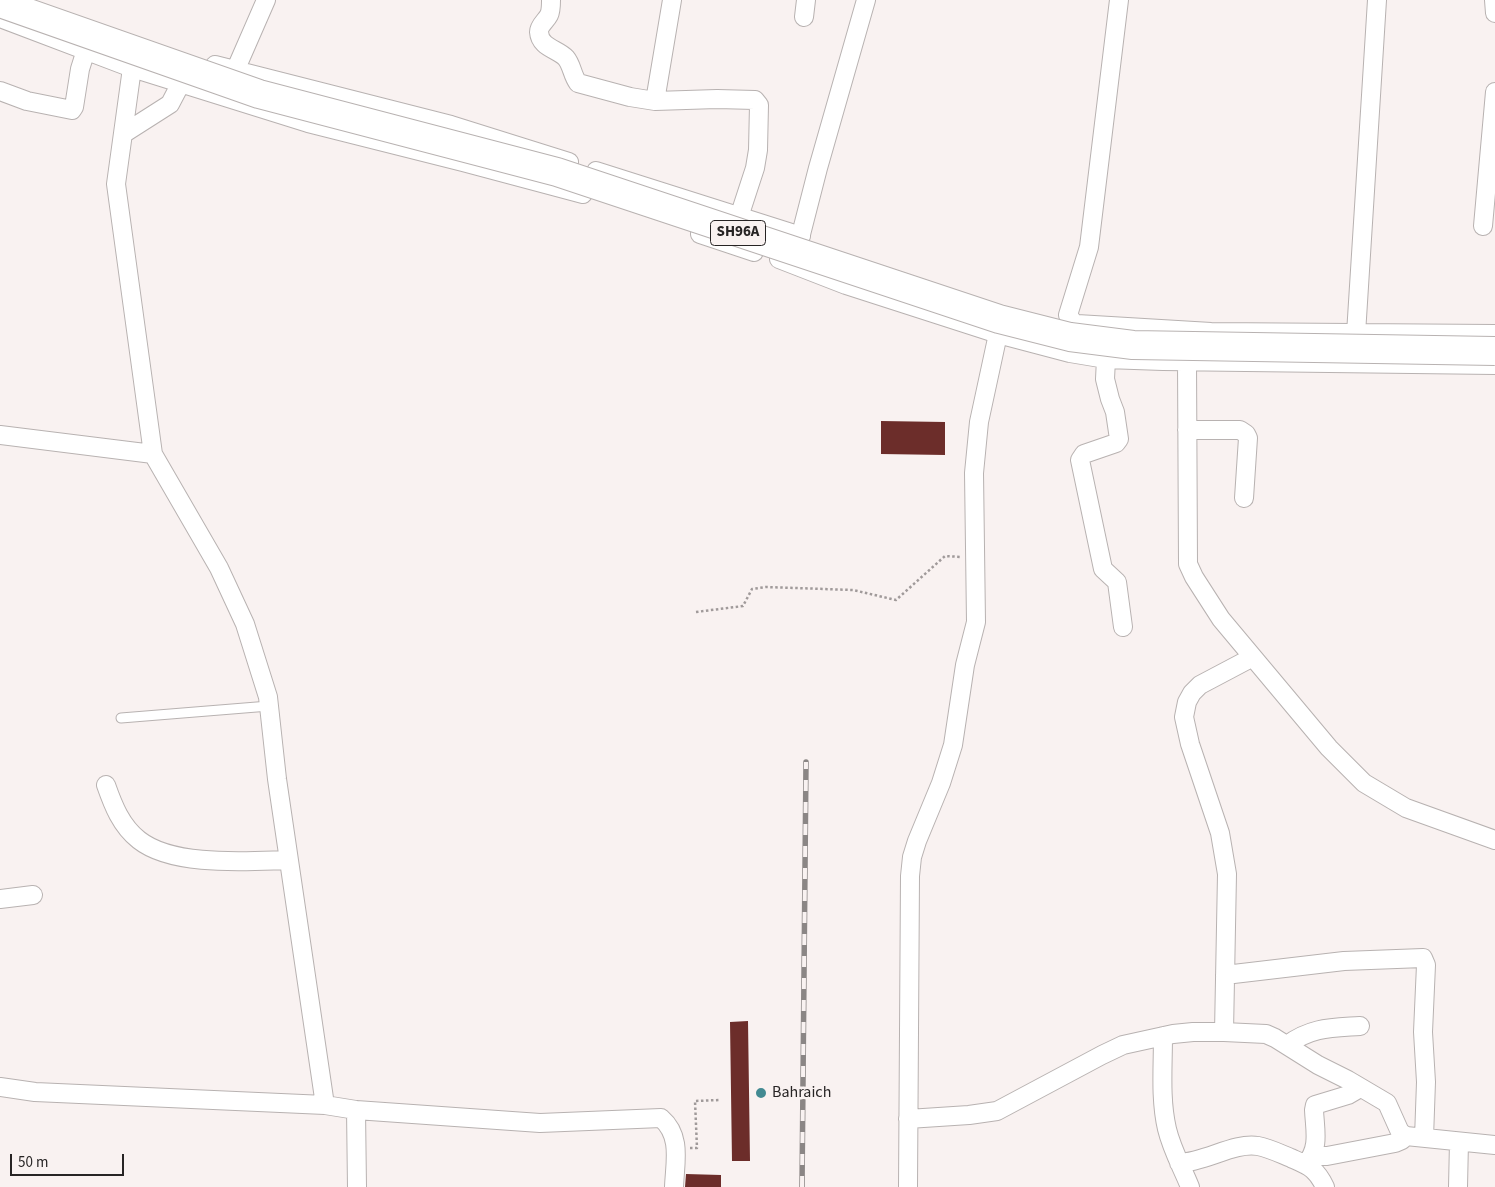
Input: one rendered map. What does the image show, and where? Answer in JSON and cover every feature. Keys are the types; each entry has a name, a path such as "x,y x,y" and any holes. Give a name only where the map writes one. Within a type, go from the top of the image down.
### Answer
{"main road":[{"name":"SH96A","path":"0,3 259,94 558,172 989,316 1070,337 1133,345 1495,352"}],"street":[{"path":"29,0 142,43 235,71 451,124 801,236"},
{"path":"219,95 235,71 266,0"},
{"path":"551,0 550,12 540,28 539,34 550,49 565,58 578,83 630,97 656,101 717,99 755,100 758,102 758,150 751,184 739,216"},
{"path":"656,101 672,0"},
{"path":"792,264 866,0"},
{"path":"1119,0 1089,247 1068,315 1070,318 1077,324 1211,332 1495,334"},
{"path":"1356,334 1377,0"},
{"path":"1494,0 1495,13"},
{"path":"0,18 132,68 308,123 567,189 792,264 846,285 998,334 1070,353 1106,359 1495,365"},
{"path":"0,91 28,101 72,110 74,108 80,68 86,50"},
{"path":"132,68 116,184 153,454 219,568 245,624 268,697 288,860 325,1106"},
{"path":"123,134 170,104 181,83"},
{"path":"1483,226 1495,92"},
{"path":"908,1187 908,955 912,857 917,840 941,783 953,746 965,666 976,622 974,473 979,422 998,334"},
{"path":"1106,359 1105,379 1115,412 1119,439 1116,443 1084,454 1080,460 1103,569 1117,582 1123,627"},
{"path":"1187,361 1188,564 1194,577 1221,619 1329,748 1364,783 1406,808 1495,840"},
{"path":"1188,430 1240,430 1246,434 1248,438 1244,498"},
{"path":"0,435 153,454"},
{"path":"1224,1032 1227,874 1220,833 1190,744 1184,717 1187,702 1200,685 1253,657"},
{"path":"106,785 115,810 128,829 139,840 156,849 178,856 204,860 288,860"},
{"path":"0,899 33,895"},
{"path":"1226,975 1344,961 1423,958 1426,965 1423,1032 1426,1082 1424,1138"},
{"path":"1287,1045 1322,1028 1360,1026"},
{"path":"908,1119 969,1116 997,1111 1123,1045 1163,1036 1193,1032 1224,1032 1266,1034 1287,1045 1318,1065 1387,1103 1400,1132 1406,1136 1495,1145"},
{"path":"1163,1036 1163,1107 1174,1154 1190,1187"},
{"path":"0,1087 35,1092 325,1106 356,1110 540,1123 661,1118 668,1124 674,1136 676,1149 674,1187"},
{"path":"1310,1158 1316,1147 1315,1105 1348,1095 1360,1088"},
{"path":"356,1110 357,1187"},
{"path":"1179,1163 1192,1163 1242,1146 1260,1146 1310,1158 1327,1156 1395,1143 1406,1136"},
{"path":"1458,1187 1459,1142"},
{"path":"1310,1158 1325,1187"}],"lane":[{"path":"121,718 269,706"}],"path":[{"path":"696,612 743,606 752,589 766,587 853,590 896,600 945,556 976,559"},
{"path":"676,1149 697,1148 695,1101 720,1100"}],"building":[{"path":"881,421 945,422 945,455 881,454"},
{"name":"Bahraich","path":"748,1021 750,1161 732,1161 730,1022"},
{"path":"686,1174 721,1175 721,1187 685,1187"}],"railway":[{"path":"802,1187 806,762"}],"place":[{"name":"Bahraich","path":"761,1093"}]}
